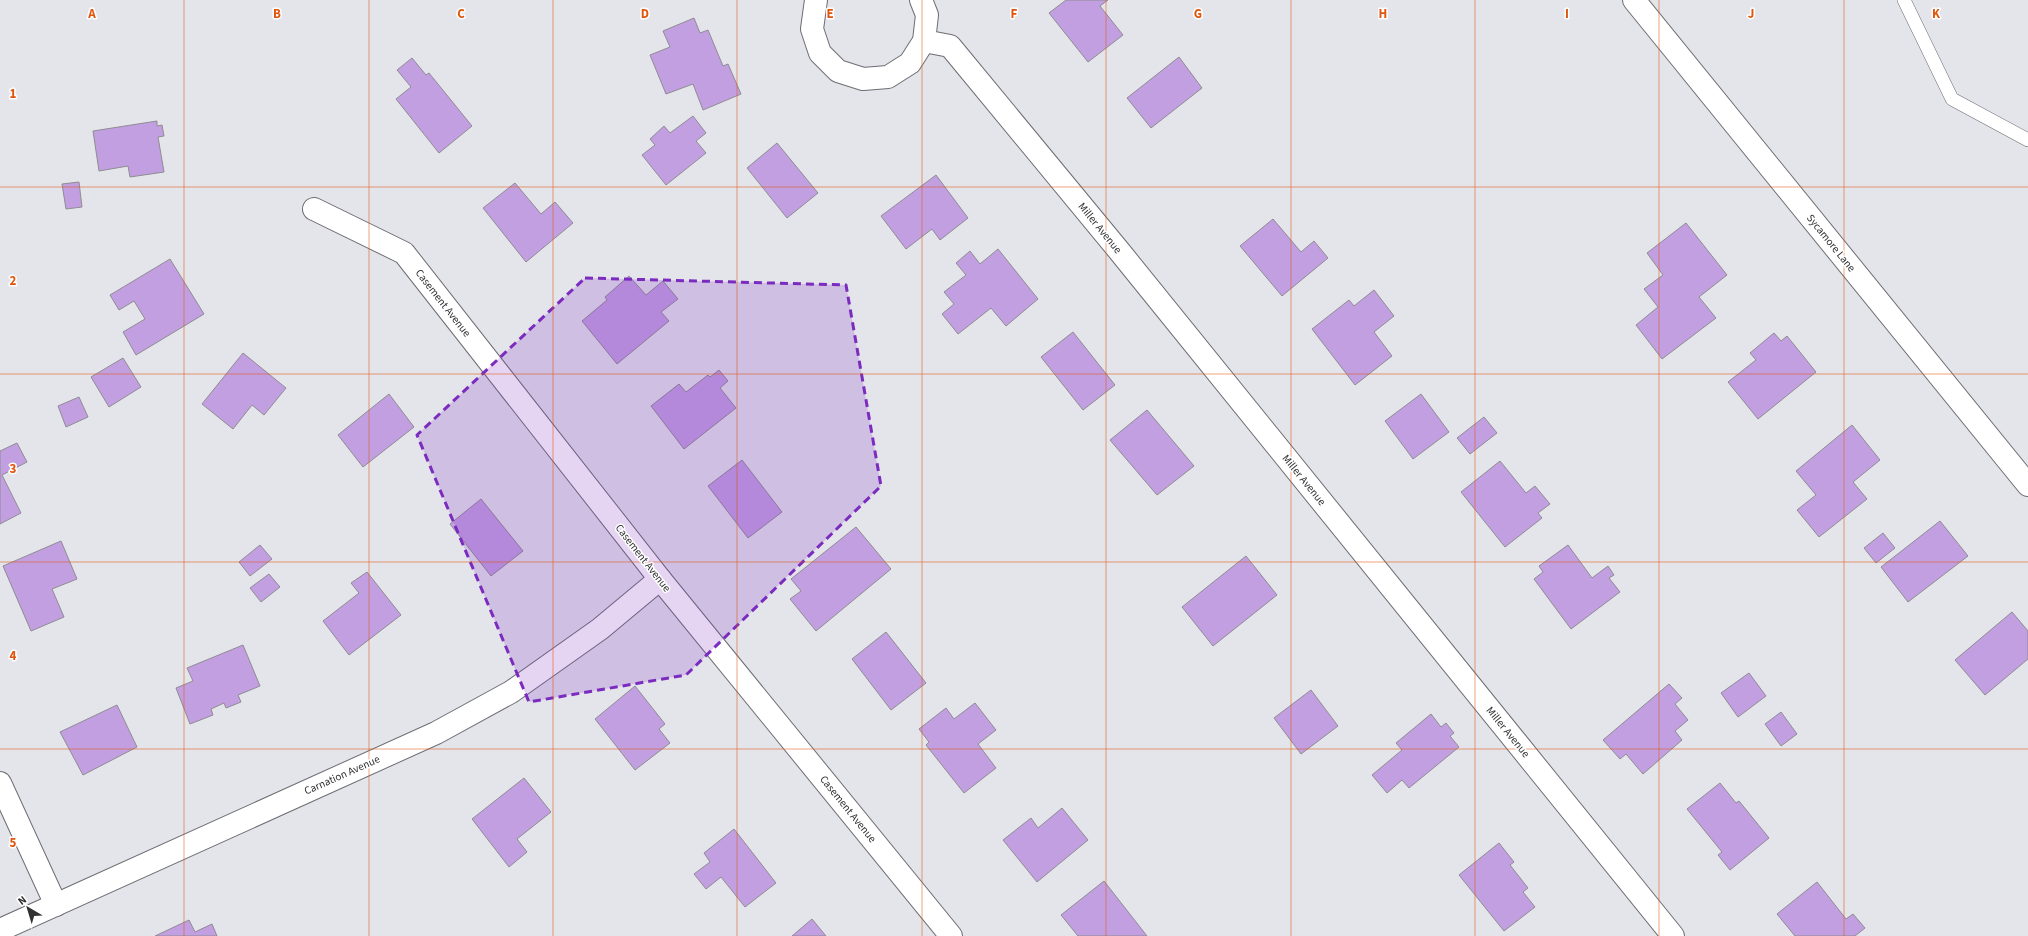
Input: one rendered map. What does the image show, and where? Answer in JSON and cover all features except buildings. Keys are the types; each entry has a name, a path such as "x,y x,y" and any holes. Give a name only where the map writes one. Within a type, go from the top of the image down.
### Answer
{"street":[{"path":"816,0 812,29 820,53 838,71 863,79 888,77 910,63 924,41 926,15 921,0"},
{"name":"Sycamore Lane","path":"1634,0 2028,485"},
{"name":"Miller Avenue","path":"924,41 950,46 1130,264 1673,936"},
{"name":"Casement Avenue","path":"314,209 404,253 660,579 951,936"},
{"name":"Carnation Avenue","path":"0,930 443,729 518,688 600,629 660,579"},
{"path":"0,782 56,905"}],"lane":[{"path":"1904,0 1952,99 2028,140"}],"highlighted area":[{"path":"585,278 846,285 881,486 686,675 529,702 417,435"}]}
